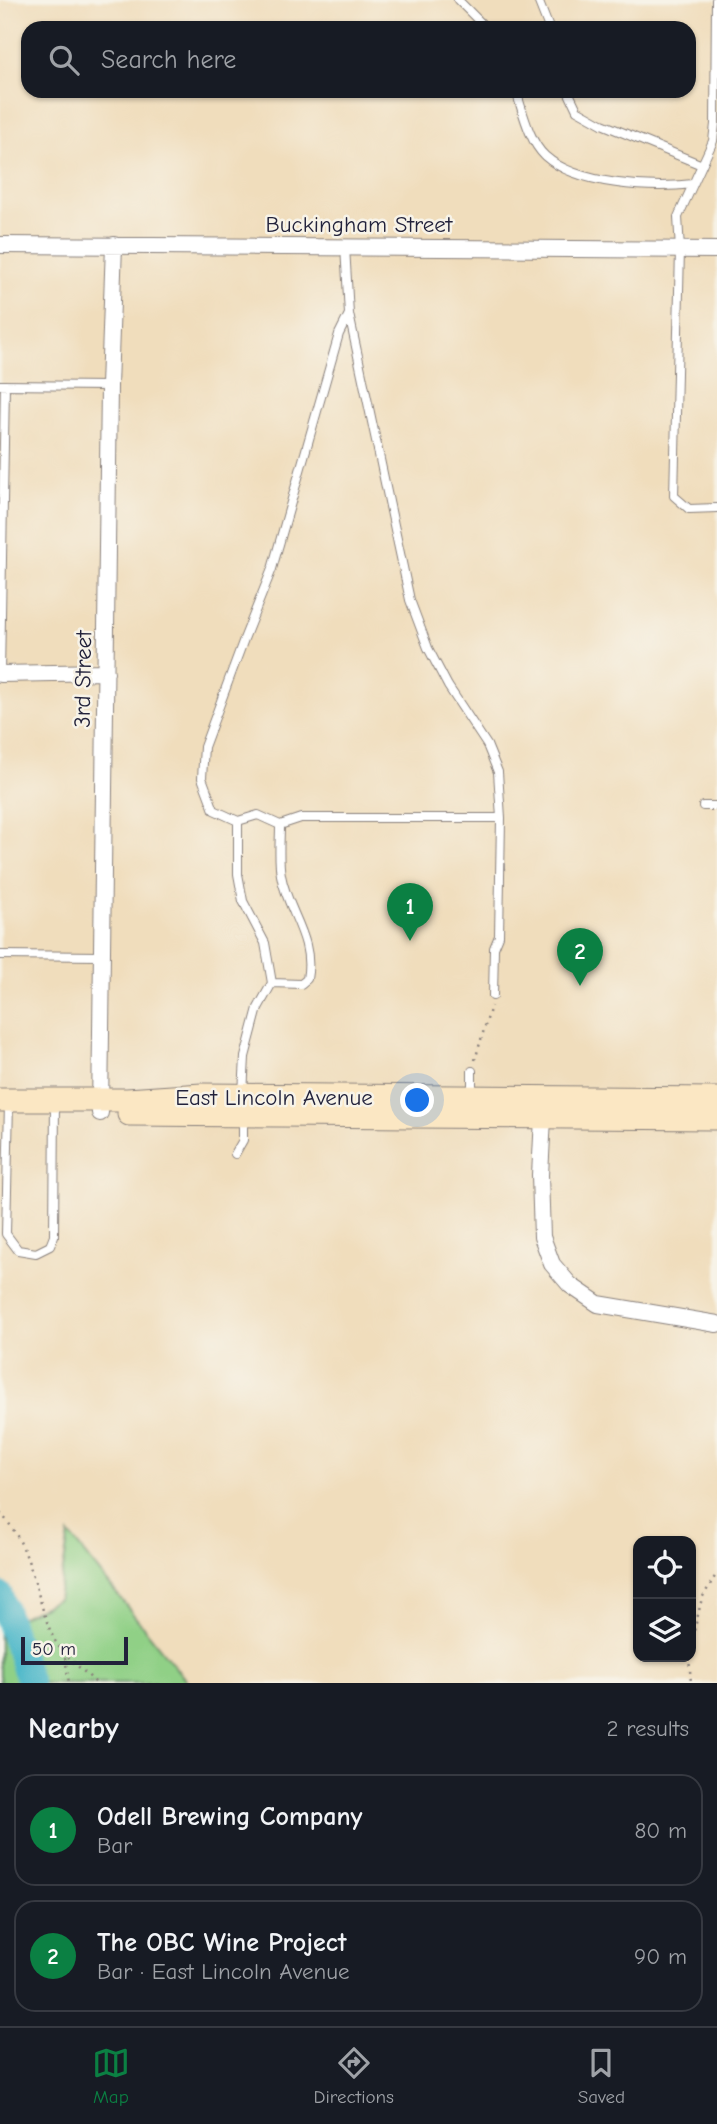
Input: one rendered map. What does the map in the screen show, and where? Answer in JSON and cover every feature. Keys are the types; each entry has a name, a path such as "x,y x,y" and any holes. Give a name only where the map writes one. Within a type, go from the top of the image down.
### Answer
{"street":[{"name":"Buckingham Street","path":"0,245 717,250"},
{"name":"3rd Street","path":"100,1107 114,245"},
{"path":"0,674 106,672"},
{"name":"East Lincoln Avenue","path":"4,1107 243,1105 471,1097 717,1099"},
{"name":"East Lincoln Avenue","path":"243,1105 543,1118 717,1118"},
{"path":"543,1118 540,1175 542,1237 552,1264 569,1285 598,1304 717,1324"}],"lane":[{"path":"458,0 479,21"},
{"path":"538,0 546,21"},
{"path":"716,0 713,141 678,217 680,250 674,496 689,509 717,508"},
{"path":"519,98 533,138 544,155 562,167 605,181 643,187 693,184"},
{"path":"572,98 578,110 602,124 702,165"},
{"path":"345,247 349,314 410,600 428,648 487,745 498,772 501,818 499,936 494,948 494,996"},
{"path":"349,314 339,334 272,569 204,747 202,778 214,810 237,821 258,815 280,825 301,818 501,818"},
{"path":"0,681 2,385 110,386"},
{"path":"703,806 717,806"},
{"path":"235,1154 243,1140 245,1058 258,1008 272,983 265,943 243,901 237,874 237,821"},
{"path":"272,983 301,984 307,979 309,971 307,944 281,876 280,825"},
{"path":"0,954 101,956"},
{"path":"471,1071 471,1097"},
{"path":"4,1107 6,1234 18,1250 36,1253 50,1247 54,1236 55,1107"}],"path":[{"path":"471,1071 494,996"},
{"path":"0,1513 11,1524 24,1549 55,1641 96,1683"},
{"path":"696,1623 702,1598 717,1573"},
{"path":"64,1651 69,1683"},
{"path":"689,1662 691,1683"}],"green space":[{"path":"69,1534 188,1683 0,1683 0,1628 58,1599"}],"waterway":[{"path":"0,1595 30,1683"}],"place":[{"name":"Odell Brewing Company","path":"410,941"},
{"name":"The OBC Wine Project","path":"580,986"}]}
